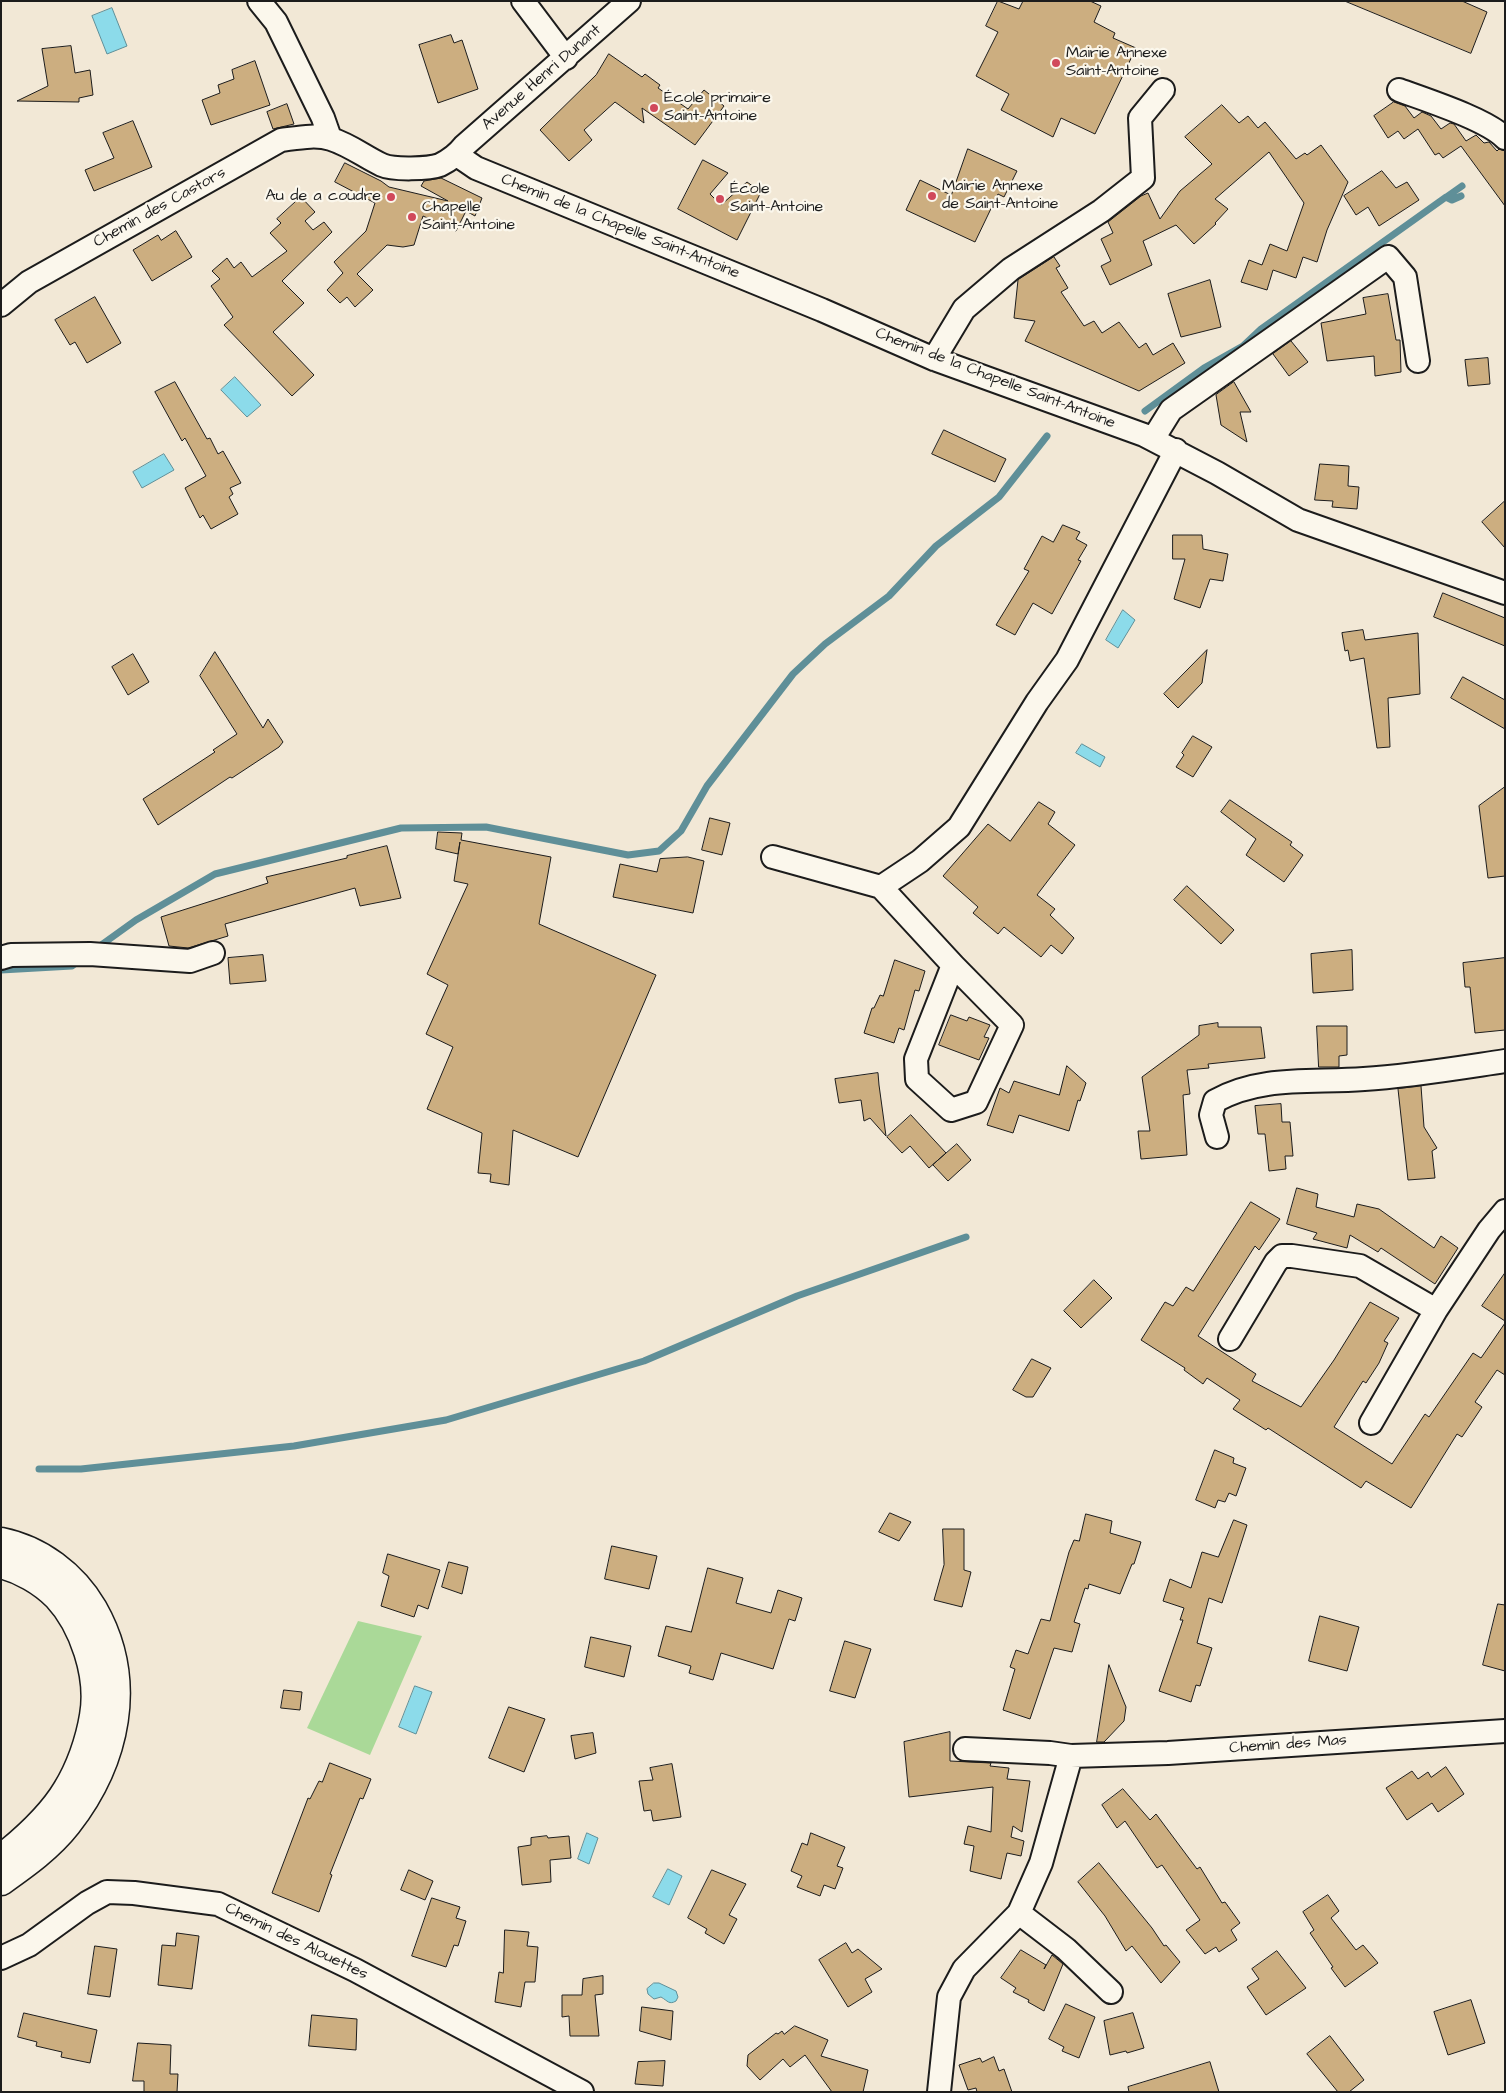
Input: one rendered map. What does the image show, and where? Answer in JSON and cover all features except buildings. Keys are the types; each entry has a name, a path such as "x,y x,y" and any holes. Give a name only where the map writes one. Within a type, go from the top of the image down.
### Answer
{"highway":[{"path":"1,1542 15,1545 41,1556 66,1574 85,1596 98,1618 109,1645 116,1671 116,1700 112,1733 98,1774 88,1794 67,1825 43,1850 1,1881"},
{"path":"1,1564 35,1578 57,1596 74,1621 84,1643 91,1662 94,1686 94,1715 80,1763 66,1791 23,1841 1,1859"}],"street":[{"path":"258,1 276,22 323,118 330,138"},
{"path":"523,1 566,58"},
{"name":"Avenue Henri Dunant","path":"330,138 352,148 384,167 408,169 438,166 457,155 464,146 629,1"},
{"path":"934,360 964,308 1011,269 1100,211 1143,178 1140,118 1164,90"},
{"path":"1400,90 1482,123 1499,132 1505,138"},
{"name":"Chemin des Castors","path":"1,305 29,282 281,140 309,137 330,138"},
{"name":"Chemin de la Chapelle Saint-Antoine","path":"457,155 476,168 822,310 934,360 1154,439 1298,520 1505,593"},
{"path":"1154,439 1171,410 1388,258 1405,277 1418,361"},
{"path":"880,887 920,861 959,827 1037,702 1067,660 1176,450"},
{"path":"773,857 880,887 1012,1025 976,1102 951,1110 917,1079 916,1059 953,965"},
{"path":"1,958 12,955 90,954 190,961 213,953"},
{"path":"1217,1137 1211,1115 1215,1101 1227,1094 1259,1084 1296,1080 1362,1080 1505,1061"},
{"path":"1371,1423 1436,1310 1488,1230 1505,1211"},
{"path":"1230,1339 1276,1262 1282,1256 1360,1266 1436,1310"},
{"name":"Chemin des Mas","path":"966,1749 1050,1753 1071,1756 1168,1753 1505,1731"},
{"path":"939,2092 949,1997 964,1969 1019,1914 1041,1863 1071,1756"},
{"name":"Chemin des Alouettes","path":"1,1958 29,1945 87,1902 107,1892 134,1893 218,1904 355,1970 582,2092"},
{"path":"1019,1914 1066,1949 1111,1992"}],"green space":[{"path":"358,1621 422,1636 370,1755 307,1728"}],"water":[{"path":"112,8 127,46 107,54 92,16"},
{"path":"235,377 261,405 247,417 221,390"},
{"path":"164,454 174,470 142,488 133,472"},
{"path":"1123,610 1135,620 1118,648 1106,640"},
{"path":"1082,744 1105,757 1100,767 1076,753"},
{"path":"415,1686 432,1692 416,1734 399,1727"},
{"path":"587,1833 598,1838 589,1864 578,1859"},
{"path":"668,1869 682,1876 669,1905 653,1897"},
{"path":"654,1983 659,1983 676,1991 678,1997 676,2001 670,2003 661,1997 654,1999 648,1994 647,1989"}],"waterway":[{"path":"1445,198 1462,186"},
{"path":"1145,411 1204,368 1243,346 1261,329 1446,197 1452,200 1461,196"},
{"path":"97,948 136,920 215,874 401,828 486,827 628,855 659,851 681,831 707,786 793,674 825,644 889,596 936,546 999,497 1047,436"},
{"path":"1,970 72,966 80,960"},
{"path":"39,1469 81,1469 294,1446 446,1420 644,1361 797,1296 966,1237"}],"place":[{"name":"Mairie Annexe Saint-Antoine","path":"1056,63"},
{"name":"École primaire Saint-Antoine","path":"654,108"},
{"name":"Mairie Annexe de Saint-Antoine","path":"932,196"},
{"name":"Au de a coudre","path":"391,197"},
{"name":"École Saint-Antoine","path":"720,199"},
{"name":"Chapelle Saint-Antoine","path":"412,217"}]}
